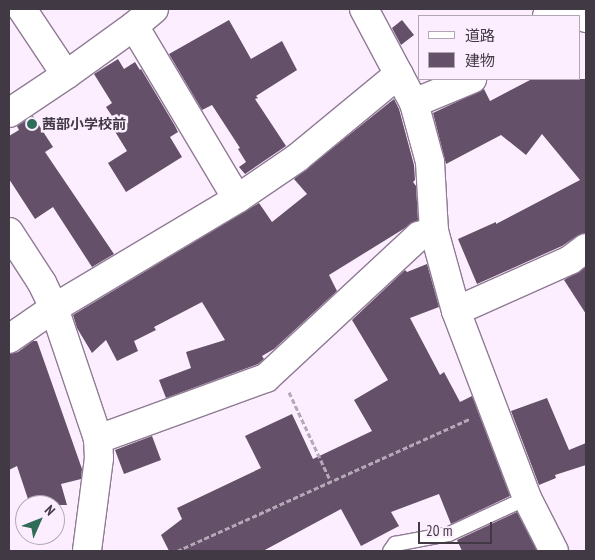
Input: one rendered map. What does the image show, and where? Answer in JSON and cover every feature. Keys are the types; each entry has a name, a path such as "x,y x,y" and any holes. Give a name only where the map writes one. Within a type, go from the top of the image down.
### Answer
{"street":[{"path":"22,9 66,75"},
{"path":"364,9 414,103 430,162 434,231 456,311 526,498 554,551"},
{"path":"577,9 586,18"},
{"path":"9,113 66,75 144,17 179,104 238,198"},
{"path":"9,339 54,308 238,198 297,158 399,74"},
{"path":"414,103 470,80"},
{"path":"98,439 266,378 419,236 434,231"},
{"path":"9,232 42,283 54,308 98,439 99,458 87,551"},
{"path":"456,311 570,260 586,248"}],"lane":[{"path":"390,551 395,544 449,534 526,498"}],"path":[{"path":"278,368 331,482"},
{"path":"176,551 331,482 383,456 493,409"}],"building":[{"path":"229,20 251,59 282,41 297,70 256,96 258,98 255,99 286,146 245,174 239,167 246,162 238,149 240,148 212,105 202,110 169,54"},
{"path":"402,20 414,35 401,45 392,28"},
{"path":"118,59 124,69 135,62 141,69 178,132 170,137 182,157 126,192 108,163 127,151 111,125 116,122 106,107 112,103 94,74"},
{"path":"586,79 586,233 577,236 562,246 477,284 458,239 496,222 496,224 580,180 542,134 526,155 501,135 446,164 433,113 484,89 490,101 530,80"},
{"path":"394,99 399,109 414,165 415,180 413,182 416,186 418,220 329,275 337,291 274,349 262,356 264,359 258,364 166,398 159,380 191,368 186,352 225,340 202,302 154,327 156,330 134,341 138,351 117,361 106,340 92,353 77,328 73,315 259,203 272,222 307,194 294,179"},
{"path":"33,116 53,147 45,152 114,254 92,267 53,207 35,219 9,179 9,136 19,130 17,126"},
{"path":"427,264 439,307 410,318 440,375 444,372 460,402 472,396 510,496 451,524 439,494 391,512 399,526 361,546 341,509 263,551 169,551 161,535 182,519 177,508 261,468 245,436 292,414 313,459 372,431 354,400 388,380 352,320 405,270 407,272"},
{"path":"586,267 586,314 564,280"},
{"path":"33,341 37,341 82,469 81,479 61,484 64,495 27,495 17,466 9,470 9,354 18,352"},
{"path":"547,398 569,450 586,443 586,465 555,475 556,478 539,485 511,411"},
{"path":"152,436 161,460 124,474 115,450"},
{"path":"517,512 537,551 462,551 457,540"}],"place":[{"name":"茜部小学校前","path":"32,124"}]}
